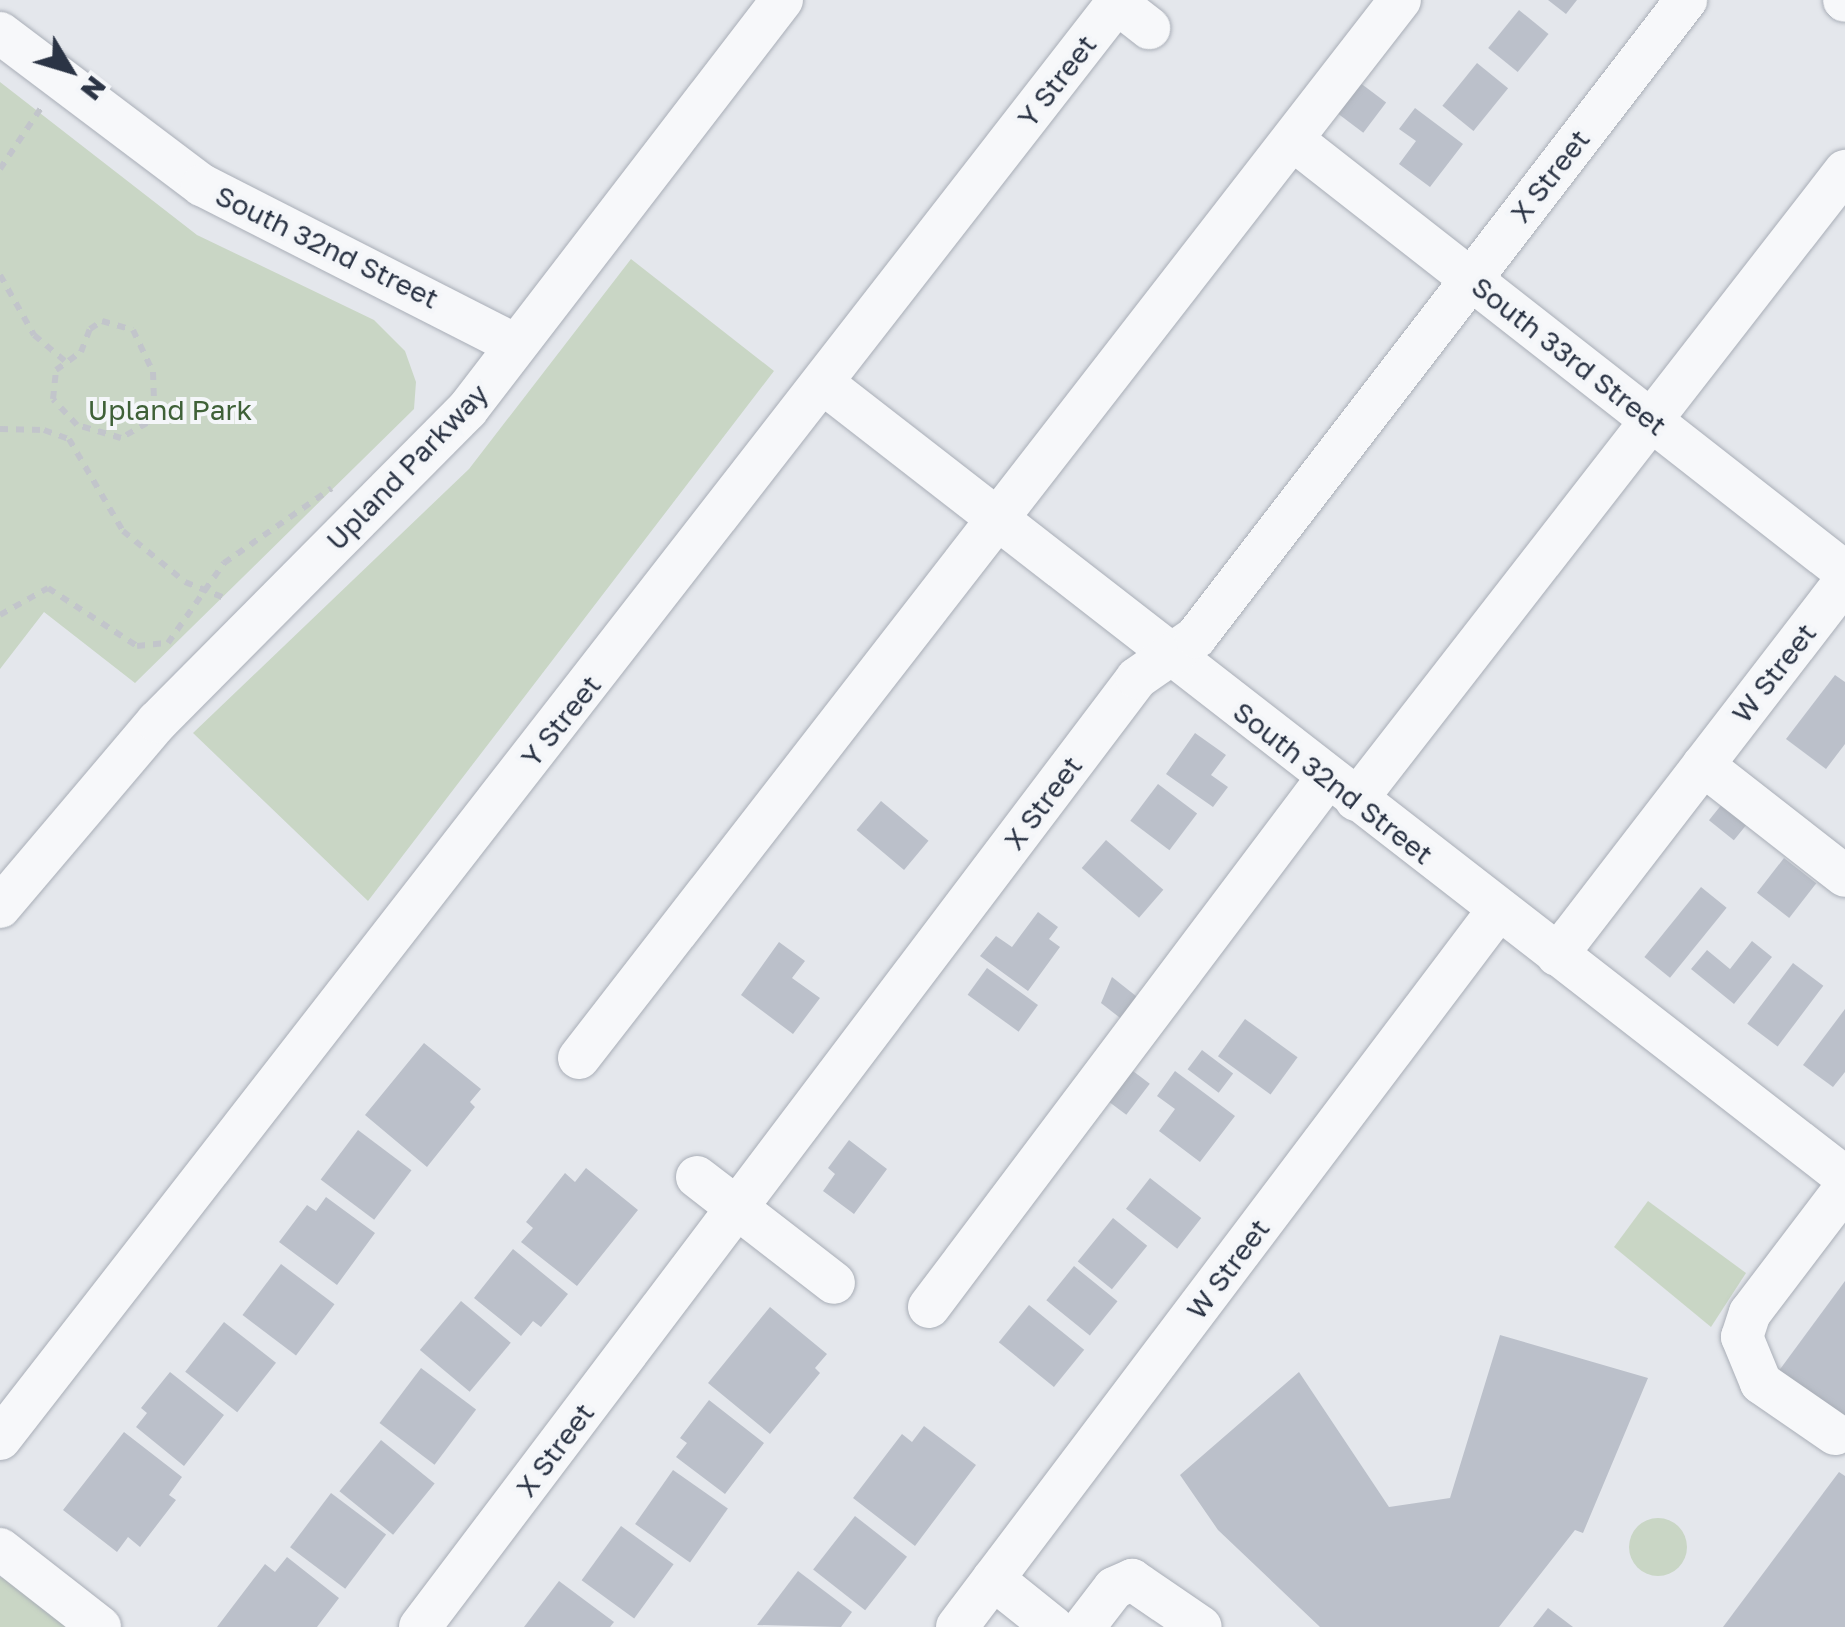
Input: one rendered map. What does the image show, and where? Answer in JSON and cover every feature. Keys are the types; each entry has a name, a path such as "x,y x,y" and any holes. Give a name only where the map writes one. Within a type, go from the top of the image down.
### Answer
{"street":[{"name":"Upland Parkway","path":"0,908 157,722 428,454 782,0"},
{"path":"579,1058 996,514 1400,0"},
{"name":"X Street","path":"420,1627 1137,678 1196,637 1686,0"},
{"name":"Y Street","path":"0,1439 824,384 1129,10"},
{"name":"South 32nd Street","path":"0,33 252,215 464,314 516,345"},
{"name":"South 33rd Street","path":"1293,140 1845,572"},
{"path":"929,1307 1341,789 1651,420 1845,171"},
{"name":"South 32nd Street","path":"824,384 1845,1177"},
{"name":"W Street","path":"1557,956 1845,581"},
{"path":"1704,764 1845,876"},
{"name":"W Street","path":"957,1627 1498,910"},
{"path":"697,1176 834,1283"},
{"path":"1835,1434 1761,1383 1742,1336 1750,1314 1845,1188"},
{"path":"0,1548 100,1627"},
{"path":"993,1580 1053,1627"},
{"path":"1084,1627 1114,1588 1132,1580 1201,1627"}],"path":[{"path":"0,170 62,80"},
{"path":"0,275 34,335 64,361"},
{"path":"119,321 133,330 154,372 154,408 137,434 122,438 77,426 53,399 56,370 64,361 81,352 90,329 119,321"},
{"path":"69,439 77,426"},
{"path":"0,429 44,430 69,439 123,532 208,594 235,600 257,619"},
{"path":"0,615 48,588 136,646 152,648 168,643 208,594 224,563 347,475"}],"green space":[{"name":"Upland Park","path":"0,82 197,235 374,320 405,351 416,382 414,409 135,683 44,612 0,669"},
{"path":"631,259 774,371 368,901 193,733 469,469"},
{"path":"1648,1201 1746,1273 1711,1327 1614,1247"},
{"path":"1658,1518 1678,1527 1687,1547 1678,1567 1658,1576 1638,1567 1629,1547 1638,1527"},
{"path":"0,1577 10,1581 68,1627 0,1627"}],"building":[{"path":"1548,0 1577,0 1566,14"},
{"path":"1519,10 1549,34 1518,72 1488,48"},
{"path":"1477,63 1508,88 1473,131 1442,106"},
{"path":"1355,79 1386,102 1363,133 1332,109"},
{"path":"1415,108 1463,144 1430,187 1399,164 1416,141 1399,129"},
{"path":"1835,675 1845,682 1845,744 1826,769 1786,739"},
{"path":"1195,733 1226,755 1211,775 1228,787 1213,807 1166,774"},
{"path":"1158,784 1197,813 1169,850 1130,821"},
{"path":"1731,793 1756,813 1734,840 1709,820"},
{"path":"881,801 928,841 904,870 857,830"},
{"path":"1106,840 1163,890 1139,918 1082,868"},
{"path":"1784,858 1816,883 1789,918 1757,893"},
{"path":"1701,887 1727,908 1670,978 1644,957"},
{"path":"1038,912 1058,927 1049,939 1060,947 1028,991 980,956 996,936 1012,947"},
{"path":"1752,941 1772,957 1734,1004 1691,969 1707,950 1730,969"},
{"path":"779,942 805,961 792,978 820,998 793,1034 741,995"},
{"path":"1793,963 1823,986 1778,1047 1747,1024"},
{"path":"987,968 1038,1005 1019,1032 968,995"},
{"path":"1112,977 1141,1000 1124,1021 1101,1003"},
{"path":"1845,1009 1845,1072 1833,1087 1803,1065"},
{"path":"1245,1019 1298,1057 1271,1094 1218,1056"},
{"path":"424,1043 481,1089 470,1102 475,1107 427,1167 365,1115"},
{"path":"1202,1050 1233,1073 1219,1093 1188,1069"},
{"path":"1129,1068 1150,1084 1126,1115 1106,1099"},
{"path":"1175,1071 1235,1116 1200,1162 1159,1131 1175,1109 1157,1096"},
{"path":"358,1130 412,1170 374,1220 321,1180"},
{"path":"849,1140 887,1169 854,1214 823,1191 835,1174 828,1168"},
{"path":"586,1168 638,1210 577,1286 521,1242 533,1228 526,1222 565,1173 575,1182"},
{"path":"1150,1178 1201,1218 1177,1249 1126,1209"},
{"path":"326,1197 375,1233 337,1285 279,1242 307,1205 316,1211"},
{"path":"1113,1218 1147,1246 1112,1289 1078,1262"},
{"path":"513,1249 568,1294 541,1327 533,1321 521,1336 474,1298"},
{"path":"281,1264 335,1304 296,1355 242,1315"},
{"path":"1074,1266 1118,1301 1090,1335 1046,1300"},
{"path":"1845,1281 1845,1426 1775,1376"},
{"path":"461,1301 511,1343 470,1392 420,1350"},
{"path":"1029,1305 1084,1350 1054,1387 999,1342"},
{"path":"770,1307 827,1354 815,1368 820,1373 770,1434 708,1383"},
{"path":"224,1322 276,1363 237,1412 185,1372"},
{"path":"1500,1335 1648,1378 1583,1533 1575,1530 1499,1627 1320,1627 1218,1530 1180,1475 1299,1372 1389,1507 1450,1498"},
{"path":"421,1368 476,1410 435,1465 379,1423"},
{"path":"170,1372 224,1415 184,1466 136,1427 147,1413 141,1408"},
{"path":"709,1400 764,1443 725,1494 676,1457 687,1443 680,1438"},
{"path":"924,1426 976,1465 915,1546 853,1498 902,1434 912,1442"},
{"path":"124,1432 182,1477 169,1495 176,1500 140,1547 128,1537 117,1552 63,1510"},
{"path":"381,1440 435,1483 393,1535 339,1491"},
{"path":"673,1470 728,1508 690,1562 635,1524"},
{"path":"1839,1472 1845,1476 1845,1627 1723,1627"},
{"path":"331,1493 386,1535 345,1589 290,1547"},
{"path":"855,1516 907,1557 865,1610 813,1570"},
{"path":"621,1526 674,1564 634,1618 582,1580"},
{"path":"287,1557 339,1598 317,1627 217,1627 265,1564 275,1572"},
{"path":"798,1571 852,1612 841,1627 757,1625"},
{"path":"559,1581 614,1622 610,1627 524,1627"},
{"path":"1548,1608 1573,1627 1533,1627"}]}
